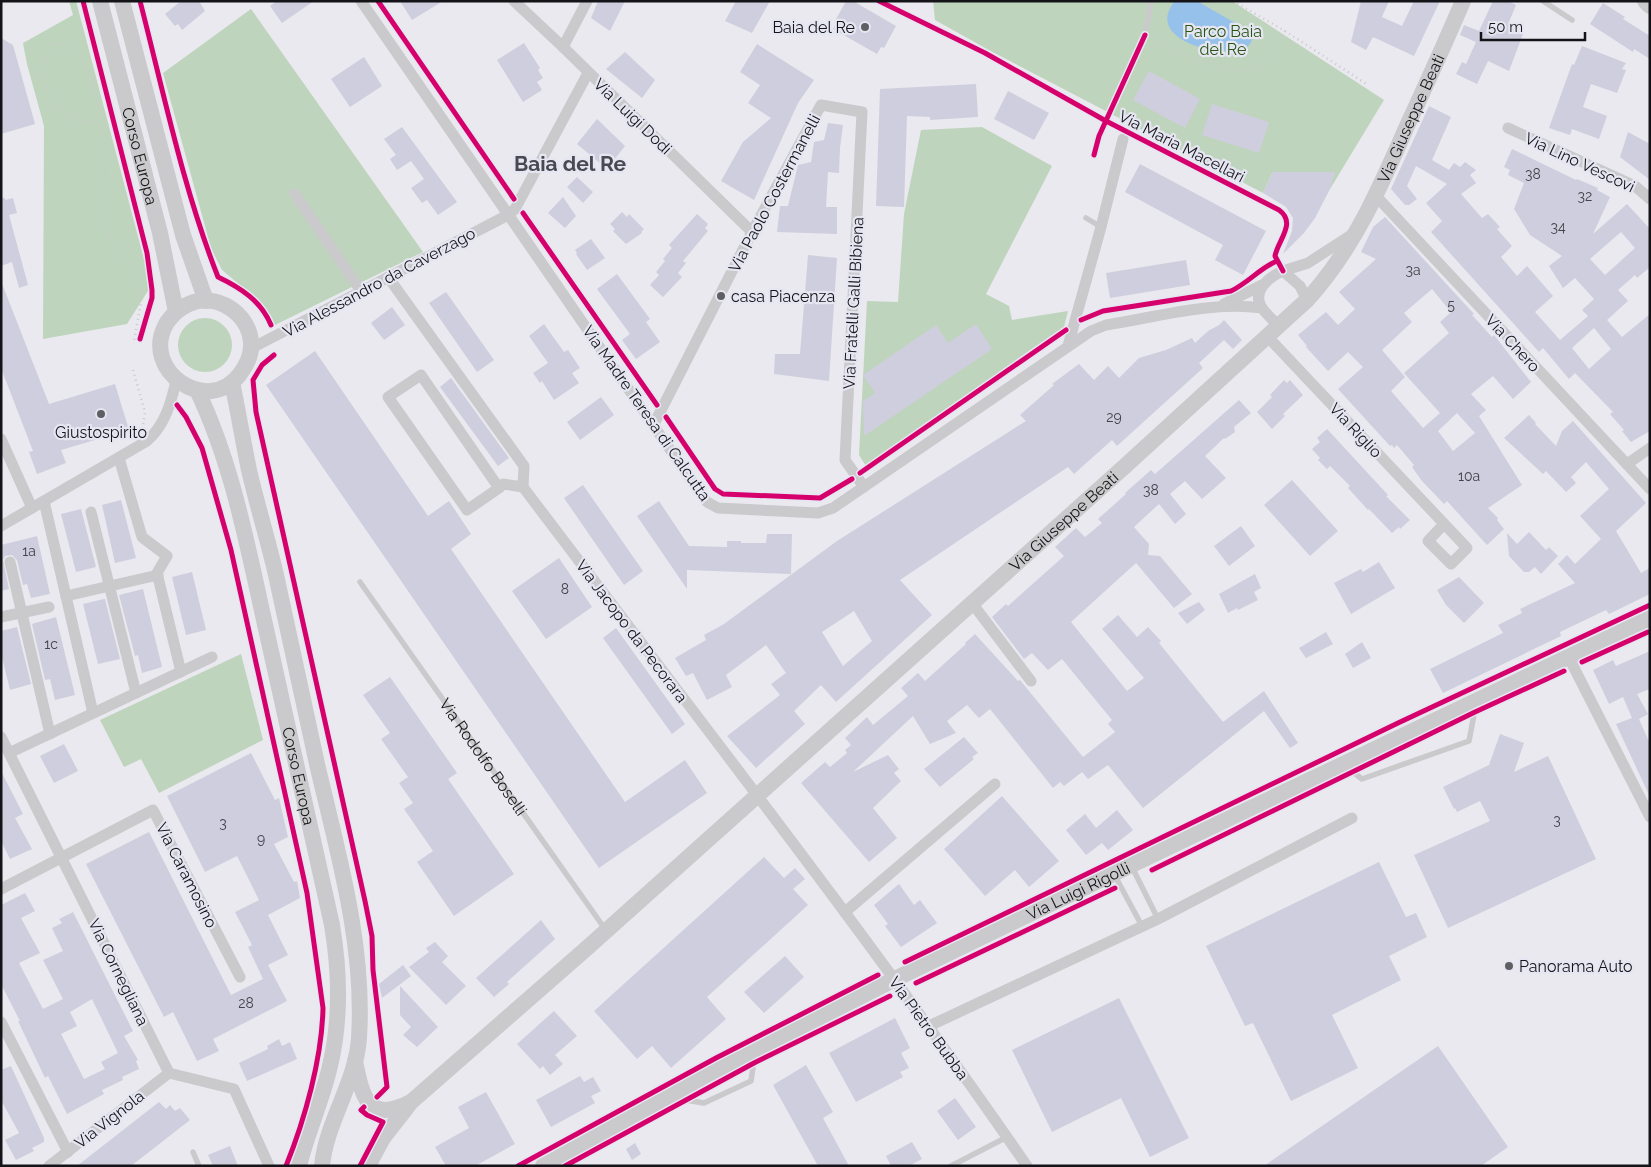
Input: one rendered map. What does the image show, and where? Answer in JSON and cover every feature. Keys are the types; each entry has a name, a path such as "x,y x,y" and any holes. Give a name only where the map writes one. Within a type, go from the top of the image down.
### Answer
{"main road":[{"name":"Corso Europa","path":"100,1 160,233 176,312"},
{"name":"Corso Europa","path":"122,1 184,234 206,301"},
{"name":"Via Giuseppe Beati","path":"757,796 1307,300 1329,274 1376,196 1463,1"},
{"path":"1645,1 1650,6"},
{"path":"206,301 220,303 232,309 248,329 251,342 246,368 232,382 215,390 197,390 188,388 176,380 166,368 160,352 161,337 166,323 176,312 190,303 206,301"},
{"name":"Corso Europa","path":"232,382 250,472 275,574 351,915 359,970 359,1039 355,1061 328,1136 322,1166"},
{"name":"Corso Europa","path":"197,390 208,412 248,548 330,915 336,950 338,999 334,1048 316,1116 299,1166"},
{"name":"Via Luigi Rigolli","path":"543,1166 666,1097 895,979 1650,618"},
{"path":"368,1166 383,1138 411,1102 757,796"},
{"name":"Corso Europa","path":"355,1061 360,1088 369,1103 380,1110 391,1111 411,1102"},
{"path":"382,1166 393,1125"}],"street":[{"name":"Via Luigi Dodi","path":"514,1 752,232"},
{"path":"563,47 587,1"},
{"name":"Via Madre Teresa di Calcutta","path":"362,2 707,502 718,508 818,513 834,508 1091,331 1106,325 1220,306 1242,305 1262,308"},
{"path":"508,215 515,209 588,73"},
{"name":"Via Paolo Costermanelli","path":"654,424 752,232 820,105 862,112"},
{"name":"Via Fratelli Galli Bibiena","path":"862,112 845,460 864,487"},
{"name":"Via Lino Vescovi","path":"1508,128 1635,186 1650,199"},
{"path":"1068,346 1123,139"},
{"path":"295,194 361,291"},
{"name":"Via Chero","path":"1376,196 1650,489"},
{"name":"Via Alessandro da Caverzago","path":"250,349 508,215"},
{"name":"Via Giuseppe Beati","path":"1283,272 1308,263 1355,233"},
{"path":"1283,272 1300,286 1307,300"},
{"name":"Via Madre Teresa di Calcutta","path":"1220,306 1283,272"},
{"path":"388,277 524,466 523,487 503,484 499,488 467,510 388,397 421,375 499,488"},
{"path":"1262,285 1259,298 1273,331"},
{"name":"Via Riglio","path":"1273,331 1444,524"},
{"path":"1,526 147,441 155,434 165,418 176,380"},
{"path":"1,439 32,508"},
{"path":"1627,464 1650,448"},
{"path":"119,458 142,537 168,556 157,573 181,672"},
{"name":"Via Jacopo da Pecorara","path":"523,487 757,796"},
{"path":"44,501 93,713"},
{"path":"91,512 136,693"},
{"path":"10,562 50,734"},
{"path":"66,596 158,575"},
{"path":"972,603 1031,681"},
{"path":"1,617 49,608"},
{"path":"1568,656 1650,817"},
{"path":"9,753 212,657"},
{"name":"Via Cornegliana","path":"1,736 169,1073"},
{"path":"845,912 994,784"},
{"name":"Via Pietro Bubba","path":"757,796 895,979 1027,1166"},
{"name":"Via Caramosino","path":"62,858 153,810 240,977"},
{"path":"929,1026 1158,919 1352,818"},
{"path":"1,889 62,858"},
{"path":"1,1022 68,1152"},
{"path":"169,1073 234,1088 269,1166"},
{"name":"Via Vignola","path":"49,1166 169,1073"}],"lane":[{"path":"1145,35 1152,1"},
{"path":"1543,1 1572,20"},
{"path":"1086,218 1101,227"},
{"name":"Via Rodolfo Boselli","path":"360,582 606,930"},
{"path":"1343,764 1362,779 1469,741 1477,700"},
{"path":"1131,866 1158,919"},
{"path":"1114,874 1142,926"},
{"path":"666,1097 704,1103 751,1080 755,1050"},
{"path":"951,1166 1007,1137"},
{"path":"192,1152 199,1166"}],"path":[{"path":"1233,1 1285,31 1368,85"},
{"path":"1145,35 1198,60 1242,70 1262,64 1285,31"},
{"path":"100,124 73,119 59,109 50,95 42,75 45,58 53,44 70,46 91,74 100,113 105,162 107,226 110,236 140,278 142,297 134,342"},
{"path":"140,339 142,330"},
{"path":"133,370 145,412 142,431"}],"green space":[{"path":"69,1 76,1 151,286 127,324 43,339 44,126 23,43 73,15"},
{"name":"Parco Baia del Re","path":"933,1 1232,1 1384,100 1330,189 1273,172 1263,193 935,20"},
{"path":"251,9 423,252 275,325 271,316 259,301 222,270 211,248 163,73"},
{"path":"982,127 1052,166 986,294 1009,306 1012,320 1068,311 1064,327 866,466 859,455 867,301 898,302 904,214 921,130"},
{"path":"200,318 210,318 220,322 228,330 232,345 228,360 220,368 210,372 200,372 190,368 182,360 178,350 178,340 182,330 190,322"},
{"path":"241,654 263,740 159,793 141,759 124,767 100,720"}],"water":[{"path":"1175,1 1197,1 1251,32 1253,39 1247,48 1219,51 1198,47 1178,37 1171,30 1168,22 1168,12"}],"building":[{"path":"181,1 199,1 205,11 182,30 178,24 175,26 165,14"},
{"path":"277,1 314,1 282,23 270,6"},
{"path":"400,1 443,1 412,20"},
{"path":"598,1 625,1 610,31 591,18"},
{"path":"736,1 770,1 752,33 725,21"},
{"name":"Baia del Re","path":"846,1 853,1 896,26 884,48 881,47 877,54 833,29 837,22 835,21"},
{"path":"1361,1 1389,1 1382,17 1402,26 1414,1 1440,1 1414,56 1373,37 1366,50 1351,42"},
{"path":"1493,1 1508,1 1516,5 1509,22 1515,24 1513,28 1523,34 1509,71 1488,61 1477,84 1456,74 1462,62 1466,64 1476,42 1460,35 1464,25 1479,31"},
{"path":"1603,3 1625,17 1623,19 1650,36 1650,59 1634,49 1633,52 1590,24"},
{"path":"1,38 13,45 35,124 1,134"},
{"path":"524,43 540,68 538,70 543,78 537,82 542,90 523,102 497,60"},
{"path":"757,44 814,80 798,103 754,200 721,181 743,142 771,118 748,103 760,85 740,72"},
{"path":"1582,46 1626,63 1622,69 1626,70 1617,93 1591,84 1583,107 1607,116 1599,139 1572,129 1570,135 1549,128 1572,64 1574,65"},
{"path":"625,52 655,80 642,98 606,69"},
{"path":"364,57 382,86 350,107 331,79"},
{"path":"1149,71 1200,99 1185,128 1133,100"},
{"path":"976,84 978,117 930,120 930,117 907,116 904,207 876,206 880,89"},
{"path":"1008,91 1049,113 1034,140 994,119"},
{"path":"1212,104 1269,122 1259,153 1202,135"},
{"path":"1429,106 1451,117 1432,160 1449,170 1454,163 1460,167 1465,162 1476,170 1470,175 1476,183 1461,194 1482,218 1488,214 1500,227 1497,229 1512,246 1501,257 1517,276 1527,266 1553,296 1535,312 1560,340 1588,316 1582,310 1594,299 1575,278 1563,288 1549,266 1562,256 1530,235 1514,209 1524,183 1508,175 1510,170 1504,167 1512,149 1576,180 1598,188 1597,190 1610,197 1593,234 1627,204 1650,229 1650,267 1637,278 1635,275 1618,290 1628,301 1607,320 1622,337 1650,314 1650,431 1631,442 1622,431 1624,430 1610,414 1613,412 1575,373 1569,379 1543,348 1539,352 1431,232 1442,221 1426,203 1447,184 1416,166 1407,186 1417,199 1409,205 1405,205 1391,189","holes":["1621,232 1635,248 1605,275 1590,259","1594,328 1611,349 1589,369 1572,348"]},
{"path":"597,119 625,146 607,169 577,144"},
{"path":"828,123 843,125 839,173 828,172 826,207 837,207 837,234 777,232 780,206 788,206 798,165 811,162 814,142 824,140"},
{"path":"402,127 457,202 438,215 427,200 422,203 411,188 424,179 411,161 397,170 390,159 396,155 384,139"},
{"path":"1628,132 1650,144 1650,180 1620,157"},
{"path":"1140,164 1266,231 1243,275 1215,260 1223,245 1125,192"},
{"path":"1273,172 1335,172 1330,189 1315,218 1304,233 1283,254 1292,231 1293,218 1286,207 1263,193"},
{"path":"577,177 593,192 583,203 567,187"},
{"path":"563,197 576,216 565,228 548,213"},
{"path":"1,198 5,198 5,200 13,198 17,213 9,215 28,285 19,288 12,262 1,266"},
{"path":"622,212 627,217 629,214 644,229 642,233 626,244 613,231 615,229 610,224"},
{"path":"697,214 708,224 705,228 708,231 683,261 686,263 678,273 682,277 663,297 650,285 659,275 656,272 672,248 669,245"},
{"path":"1385,217 1474,314 1472,315 1492,337 1494,335 1531,382 1513,399 1493,376 1471,394 1486,410 1479,416 1522,485 1488,508 1498,518 1497,520 1504,529 1487,545 1447,501 1444,504 1422,481 1412,467 1414,465 1397,445 1394,448 1392,445 1390,446 1338,389 1363,367 1348,352 1328,371 1306,347 1298,335 1326,312 1338,325 1355,309 1339,292 1376,259 1361,252 1373,227","holes":["1432,289 1451,312 1440,322 1449,333 1404,373 1440,413 1423,428 1391,391 1405,377 1382,350 1412,322 1404,313","1457,413 1475,433 1453,451 1438,431"]},
{"path":"591,239 605,258 587,270 575,250"},
{"path":"808,255 837,258 829,381 774,374 775,354 800,354"},
{"path":"1186,260 1190,285 1110,298 1106,273"},
{"path":"617,274 650,319 646,322 660,342 636,359 622,340 630,334 597,289"},
{"path":"1,281 49,404 115,384 129,430 61,450 66,463 37,474 29,452 33,451 1,368"},
{"path":"446,292 494,360 477,372 429,303"},
{"path":"392,307 405,325 384,340 371,323"},
{"path":"1224,320 1242,340 1233,349 1224,340 1199,363 1203,368 1117,446 1112,440 1074,474 1068,467 900,580 932,615 836,702 821,685 794,711 805,724 756,768 727,736 780,695 771,684 786,673 766,645 726,675 732,687 707,700 693,673 686,676 675,658 706,640 704,635 724,624 837,541 1026,421 1020,415 1054,385 1052,384 1079,364 1094,380 1108,366 1119,378 1139,358 1166,350 1192,338 1195,343 1208,331","holes":["854,611 872,641 843,666 822,632"]},
{"path":"544,324 564,352 568,350 580,368 572,373 579,383 554,400 542,381 540,383 533,373 548,363 529,336"},
{"path":"976,324 992,349 864,436 863,401 875,393 863,375 936,325 948,343"},
{"path":"315,351 428,516 449,501 471,534 451,549 625,802 685,760 707,793 599,868 266,385"},
{"path":"451,378 509,458 498,466 440,387"},
{"path":"1284,380 1287,383 1290,380 1303,395 1283,414 1285,416 1272,429 1257,412 1272,397 1270,395"},
{"path":"601,397 614,415 580,440 567,422"},
{"path":"1239,400 1251,413 1234,427 1235,432 1224,438 1205,456 1226,478 1202,499 1185,481 1170,494 1186,514 1175,524 1159,504 1134,527 1149,544 1148,555 1160,556 1192,594 1174,608 1136,563 1071,622 1127,691 1144,678 1102,629 1118,615 1137,637 1148,627 1161,641 1159,643 1223,722 1264,691 1298,743 1290,748 1264,711 1143,808 1108,765 1088,779 1082,772 1064,786 1060,782 1053,788 990,709 979,718 967,705 947,721 956,733 930,744 913,716 853,772 888,755 899,769 894,773 901,781 873,808 897,838 869,862 801,783 825,762 830,767 847,753 845,750 851,745 845,738 867,717 873,725 908,696 901,688 918,673 925,681 975,634 1018,681 1020,680 1083,757 1115,732 1108,724 1112,720 1062,659 1048,670 1032,653 1024,659 992,617 1006,604 1008,606 1064,556 1055,547 1076,528 1085,537 1102,523 1098,519 1125,493 1151,470 1155,474"},
{"path":"1529,415 1556,446 1562,431 1573,421 1646,503 1616,531 1641,573 1650,568 1650,594 1609,614 1606,610 1560,632 1561,636 1443,693 1430,669 1503,633 1498,625 1522,613 1520,609 1575,583 1558,564 1567,555 1575,564 1601,539 1580,516 1609,489 1586,462 1571,477 1576,483 1566,492 1546,471 1543,474 1504,438"},
{"path":"1327,429 1388,495 1386,496 1410,520 1400,529 1399,527 1392,533 1368,510 1348,488 1350,486 1330,466 1327,469 1318,460 1320,458 1312,449 1320,442 1317,438"},
{"path":"1292,480 1338,531 1310,556 1264,505"},
{"path":"583,485 643,571 624,585 564,498"},
{"path":"121,500 136,558 115,563 102,505"},
{"path":"659,501 689,546 727,547 727,541 766,543 767,534 792,534 791,574 687,570 687,589 637,516"},
{"path":"81,509 96,567 76,572 61,514"},
{"path":"1241,526 1255,546 1229,566 1214,546"},
{"path":"1529,532 1546,550 1549,547 1558,556 1541,574 1535,567 1529,572 1524,572 1509,556 1507,533 1517,544"},
{"path":"37,536 50,594 31,598 27,584 23,585 17,560 12,555 5,556 3,560 9,589 1,591 1,545"},
{"path":"559,558 592,607 546,639 512,591"},
{"path":"1379,562 1395,588 1351,614 1334,583 1361,569 1363,572"},
{"path":"192,572 206,630 186,635 172,577"},
{"path":"1255,574 1261,588 1254,592 1258,600 1228,613 1219,594"},
{"path":"1459,577 1484,603 1464,623 1446,605 1437,590"},
{"path":"143,589 162,667 142,673 138,655 135,656 119,595"},
{"path":"105,599 120,659 98,664 83,604"},
{"path":"1199,602 1205,610 1187,624 1178,613"},
{"path":"56,617 75,695 55,700 50,679 45,680 32,624"},
{"path":"17,627 31,684 10,690 1,653 1,631"},
{"path":"616,628 685,724 672,734 603,638"},
{"path":"1326,632 1333,644 1306,658 1299,648"},
{"path":"1362,642 1371,658 1353,668 1345,654"},
{"path":"1650,651 1650,689 1637,694 1648,714 1639,719 1650,744 1650,797 1616,724 1632,718 1623,697 1609,704 1593,670 1613,660 1616,666"},
{"path":"390,677 457,773 448,779 514,874 454,916 417,862 433,851 404,809 413,803 399,783 408,777 381,739 390,733 363,695"},
{"path":"1500,734 1524,743 1514,772 1548,756 1596,859 1448,928 1414,855 1490,821 1480,801 1457,812 1443,787 1489,765"},
{"path":"964,737 978,753 972,757 974,759 940,787 924,769"},
{"path":"64,744 78,771 54,783 40,756"},
{"path":"251,753 275,800 279,798 288,837 274,844 294,882 297,881 300,898 268,915 288,955 268,965 287,1001 213,1039 219,1051 197,1061 173,1012 164,1017 86,864 149,832 231,995 263,979 248,947 252,945 235,912 259,900 237,856 205,872 167,796"},
{"path":"1,771 23,814 15,818 32,849 10,859 1,841"},
{"path":"1002,796 1059,861 1029,887 1015,870 985,896 944,849"},
{"path":"1117,810 1133,830 1108,850 1102,843 1086,855 1066,830 1085,814 1096,828"},
{"path":"764,857 784,878 795,868 805,879 793,889 808,905 707,997 726,1019 671,1068 652,1046 637,1059 594,1011"},
{"path":"1379,862 1406,917 1416,913 1427,937 1389,956 1401,980 1332,1015 1358,1068 1291,1101 1253,1023 1245,1026 1206,946"},
{"path":"899,884 914,905 920,900 937,923 901,947 885,926 888,924 874,905"},
{"path":"25,893 35,911 21,918 40,953 19,963 43,1009 63,999 43,960 63,951 52,928 62,923 59,919 73,912 133,1031 124,1036 138,1060 136,1061 139,1069 122,1077 123,1080 102,1090 104,1094 67,1114 48,1076 45,1078 18,1021 20,1021 1,984 1,905","holes":["92,999 118,1053 101,1062 105,1069 84,1079 61,1034 77,1026 70,1012"]},
{"path":"541,920 555,939 507,982 509,984 494,997 476,978"},
{"path":"435,942 448,956 442,962 466,986 446,1005 409,967 429,952 426,948"},
{"path":"785,956 804,977 764,1013 744,992"},
{"path":"403,965 411,976 382,998 379,984"},
{"path":"400,986 438,1027 417,1047 403,1035 411,1027 400,1015"},
{"path":"1119,998 1189,1138 1150,1157 1121,1098 1052,1132 1012,1050"},
{"path":"554,1011 577,1036 555,1055 563,1064 550,1075 543,1066 540,1069 517,1044"},
{"path":"895,1018 910,1048 901,1053 909,1068 900,1072 903,1077 856,1102 829,1053"},
{"path":"279,1039 282,1046 290,1042 297,1059 247,1081 239,1063 268,1049 267,1046"},
{"path":"1438,1046 1508,1147 1481,1166 1264,1166"},
{"path":"806,1065 833,1112 823,1118 849,1166 818,1166 773,1085"},
{"path":"11,1066 44,1138 44,1142 32,1148 34,1151 16,1160 5,1140 19,1133 1,1100 1,1070"},
{"path":"580,1076 584,1082 593,1077 601,1091 591,1096 595,1103 551,1127 536,1100"},
{"path":"486,1092 515,1144 475,1166 446,1166 435,1147 469,1128 458,1107"},
{"path":"955,1098 976,1127 958,1140 937,1111"},
{"path":"159,1102 166,1109 170,1105 175,1111 180,1108 190,1120 131,1166 77,1166"},
{"path":"912,1142 922,1159 909,1166 891,1166 886,1156"},
{"path":"635,1143 641,1154 632,1160 626,1149"},
{"path":"230,1146 238,1166 213,1166 208,1155"}],"cycle path":[{"path":"83,1 147,253 152,298 140,339"},
{"path":"140,1 184,175 218,277 235,286 256,302 267,316 271,325"},
{"path":"378,1 514,199"},
{"name":"Via Maria Macellari","path":"879,1 985,53 1106,121 1279,210 1284,215 1286,226 1275,256 1283,271"},
{"path":"1094,155 1099,136 1145,35"},
{"path":"523,213 657,405"},
{"path":"1081,320 1103,311 1231,291 1277,261"},
{"path":"860,473 1066,330"},
{"path":"274,355 262,365 253,380 256,412 372,936 373,970 387,1087 377,1097"},
{"path":"177,405 186,417 202,448 231,550 307,893 323,1008 322,1027 316,1068 306,1109 286,1166"},
{"path":"666,417 715,489 723,494 820,498 852,479"},
{"path":"905,962 1398,723 1650,605"},
{"path":"1582,662 1648,632"},
{"path":"1152,870 1475,712 1564,671"},
{"path":"916,983 1115,888"},
{"path":"518,1166 716,1058 878,975"},
{"path":"565,1166 754,1063 890,996"},
{"path":"360,1166 383,1122 367,1115 361,1110 364,1107"}],"place":[{"name":"Baia del Re","path":"865,27"},
{"name":"casa Piacenza","path":"721,296"},
{"name":"Giustospirito","path":"101,414"},
{"name":"Panorama Auto","path":"1509,966"}],"district":[{"name":"Baia del Re","path":"570,164"}]}
